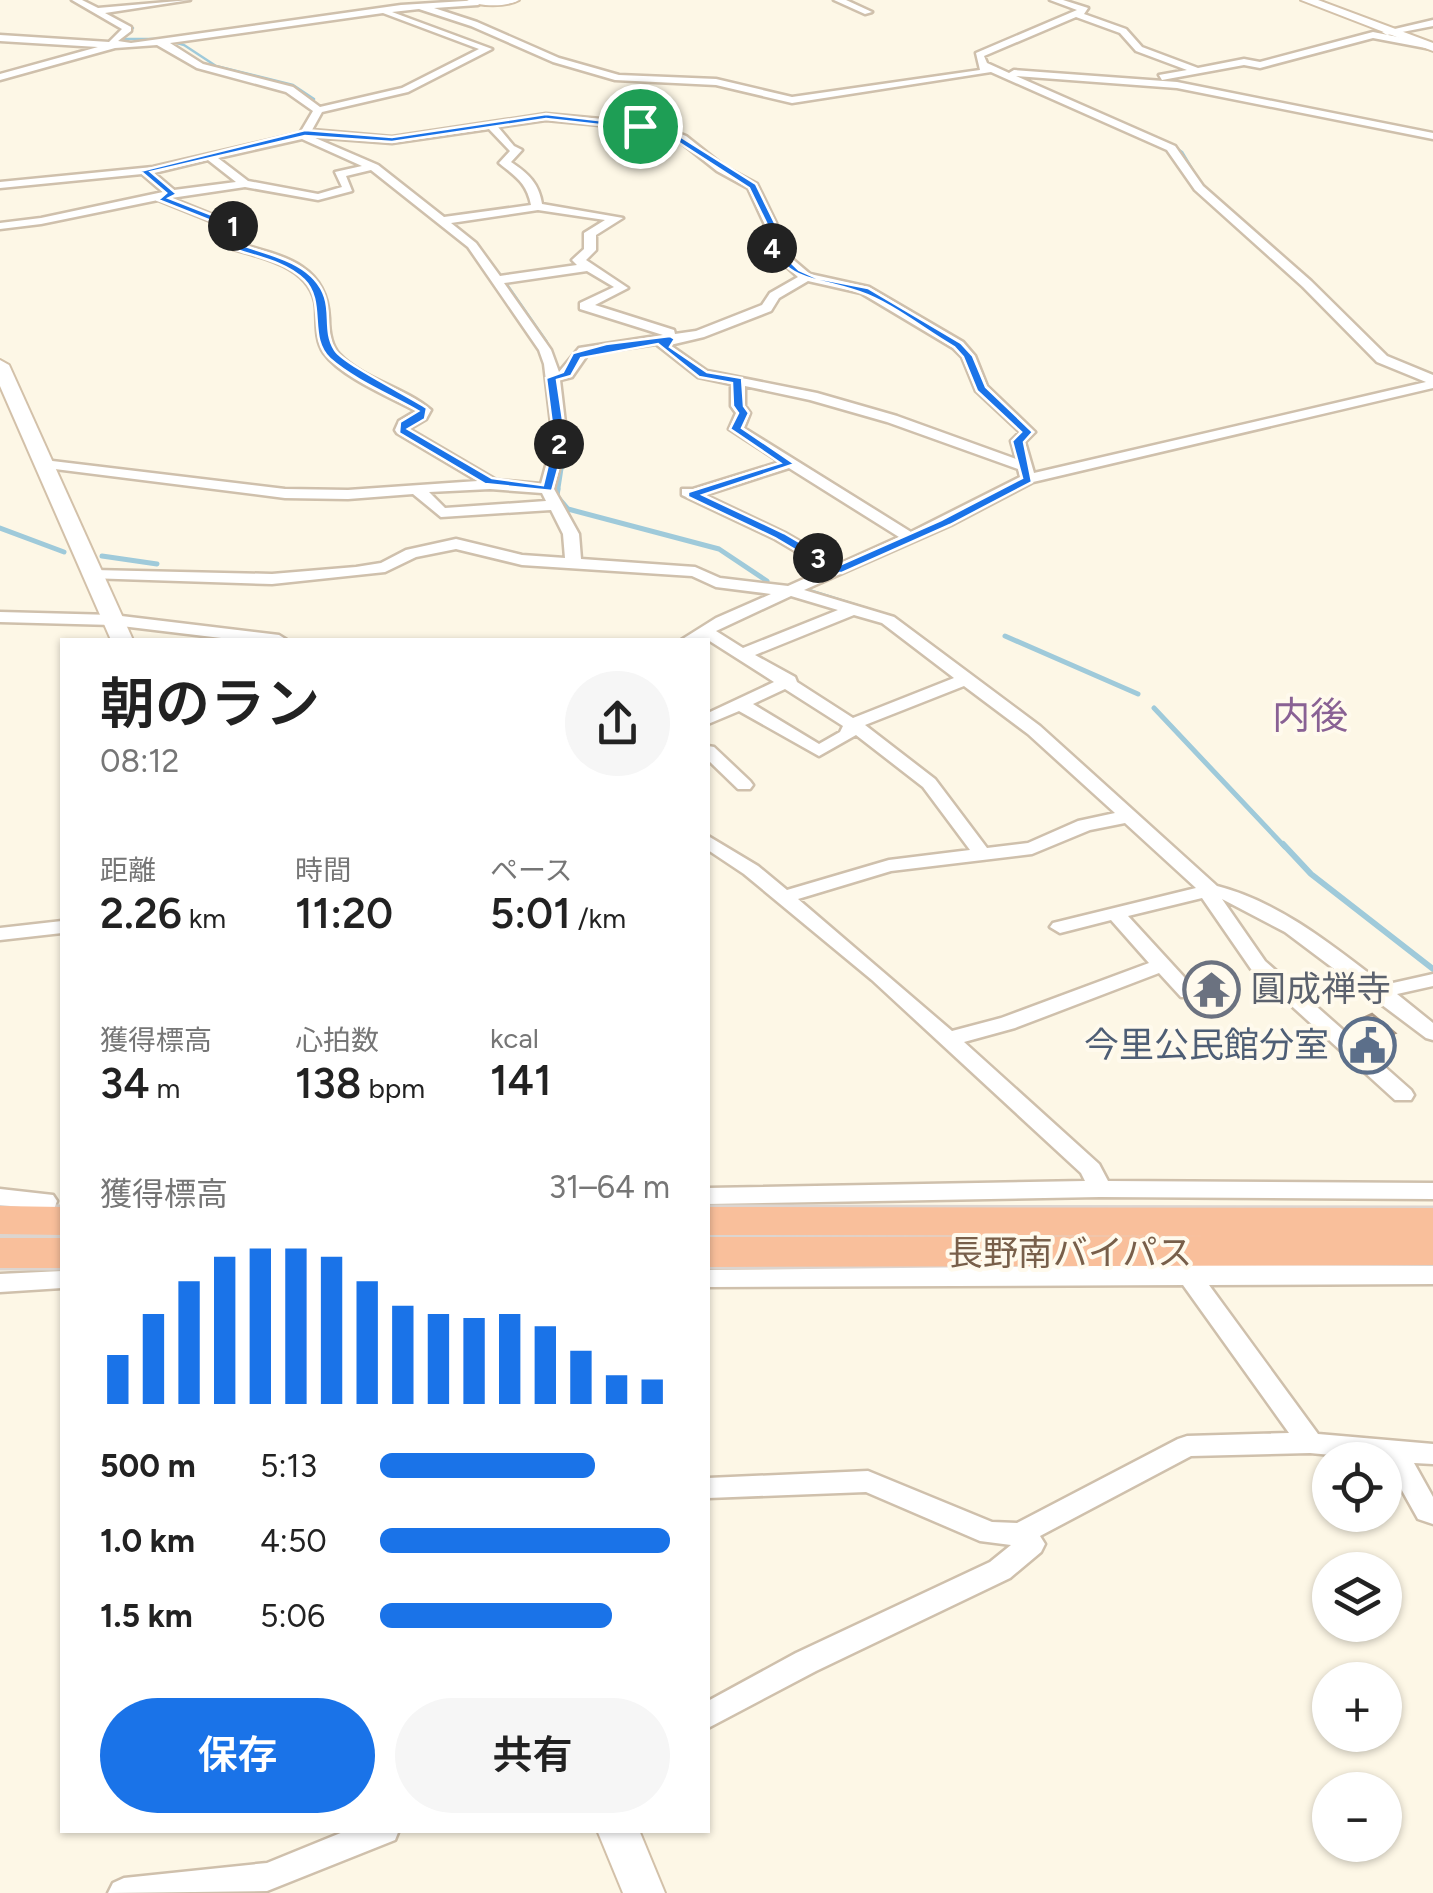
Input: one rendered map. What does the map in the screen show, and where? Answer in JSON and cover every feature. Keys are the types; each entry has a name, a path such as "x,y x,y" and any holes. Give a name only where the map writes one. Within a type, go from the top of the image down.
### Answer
{"highway":[{"name":"長野南バイパス","path":"710,1221 1433,1222"},
{"path":"0,1252 41,1228"},
{"name":"長野南バイパス","path":"710,1252 1433,1250"}],"street":[{"path":"76,0 128,29 113,40 114,45"},
{"path":"98,11 186,0"},
{"path":"0,38 114,45 160,43 418,6 513,0"},
{"path":"838,0 868,12"},
{"path":"418,6 474,24 556,60 618,78 716,82 792,100 981,74 987,69 979,55 1078,15 1084,7 1054,0"},
{"path":"1307,0 1432,46"},
{"path":"304,134 318,110 405,90 487,50 382,11"},
{"path":"1078,15 1123,31 1139,48 1196,70"},
{"path":"1387,32 1433,22"},
{"path":"18,39 20,25"},
{"path":"1178,85 1162,78 1244,62 1260,64 1373,36 1432,46"},
{"path":"160,43 178,48 196,65 290,86 318,110"},
{"path":"0,77 114,45"},
{"path":"984,65 1005,72 1060,78 1178,85 1433,136"},
{"path":"984,65 1171,148 1199,188 1307,284 1382,359 1433,382"},
{"path":"0,185 145,171 304,134 392,140 557,117 664,130 759,192 772,227 763,240 806,277 864,290 958,345 968,356 981,388 1028,432 1018,441 1025,473"},
{"path":"491,125 516,150 504,163 525,176 536,194 534,201 538,207"},
{"path":"304,134 312,144 372,166 472,245 545,350 560,440 551,497 571,534 573,562"},
{"path":"209,156 245,184"},
{"path":"0,226 222,184 318,196 348,189 339,174 372,166"},
{"path":"145,171 167,196 238,230 237,247 291,266 309,280 320,297 322,335 332,356 424,410 421,416 404,424 402,430 489,481 551,497"},
{"path":"441,221 538,207 617,218 587,236 590,250 578,260 599,277 622,288 584,306 669,333 670,339"},
{"path":"497,280 588,267"},
{"path":"551,378 567,374 584,351 670,339 750,316 767,308 774,296 806,277"},
{"path":"670,339 662,344 703,374 812,396 892,419 1025,473"},
{"path":"0,365 121,638"},
{"path":"738,381 738,406 743,413 736,429 910,537"},
{"path":"694,638 910,537 1025,473 1433,382"},
{"path":"44,464 314,494 418,490 489,481"},
{"path":"789,464 690,493 780,536 838,570"},
{"path":"418,490 441,513 551,497"},
{"path":"94,576 272,579 356,572 385,566 411,553 456,544 522,560 695,572 716,582 789,591 888,620 1034,730 1130,816 1210,890 1258,965 1402,1095"},
{"path":"746,653 855,609"},
{"path":"0,617 112,620 262,638"},
{"path":"707,632 746,653 853,724 929,783 983,855"},
{"path":"740,704 819,751 847,736 853,724 966,680"},
{"path":"710,718 789,681"},
{"path":"710,753 744,785"},
{"path":"784,897 889,866 1032,848 1085,825 1130,816"},
{"path":"710,843 784,897 948,1040 1091,1169 1100,1189"},
{"path":"1060,927 1210,890 1228,892 1304,936 1433,1033"},
{"path":"1115,913 1188,993"},
{"path":"0,934 60,927"},
{"path":"948,1040 1008,1023 1162,965"},
{"path":"1379,992 1433,980"},
{"path":"710,1196 1100,1189 1433,1192"},
{"path":"0,1197 45,1201 41,1228"},
{"path":"1188,1274 1310,1442"},
{"path":"710,1278 1433,1275"},
{"path":"0,1283 60,1280"},
{"path":"710,1488 868,1481 990,1533 1020,1534 1187,1446 1310,1442"},
{"path":"1402,1453 1433,1454"},
{"path":"1402,1465 1427,1510 1433,1513"},
{"path":"710,1714 806,1662 1000,1570 1031,1544 1020,1534"},
{"path":"124,1893 267,1878 377,1833"},
{"path":"619,1833 644,1893"}],"building":[{"path":"1372,1014 1395,1033 1380,1038 1359,1020"}],"waterway":[{"path":"1059,0 1089,9 1079,15"},
{"path":"123,23 133,28 119,39 163,39 184,45 216,66 293,85 314,99"},
{"path":"984,61 982,58 1003,47"},
{"path":"1172,145 1182,152 1200,182"},
{"path":"378,167 400,183"},
{"path":"478,247 501,277"},
{"path":"503,280 546,342 556,368"},
{"path":"558,491 566,440"},
{"path":"558,489 557,496 568,509 719,549 767,581"},
{"path":"0,528 64,552"},
{"path":"102,556 157,564"},
{"path":"808,591 891,617"},
{"path":"1005,636 1138,694"},
{"path":"1154,708 1285,847"},
{"path":"1283,844 1311,874 1433,969"}],"place":[{"name":"圓成禅寺","path":"1212,989"},
{"name":"今里公民館分室","path":"1368,1045"}],"district":[{"name":"内後","path":"1310,716"}],"route":[{"path":"546,117 640,126 655,127 682,138 721,168 753,186 767,208 772,227 763,240 796,272 814,280 864,290 958,345 968,356 981,388 1028,432 1018,441 1028,479 946,522 838,570 780,536 692,494 789,464 736,429 743,413 738,406 738,381 703,374 662,344 670,339 584,351 577,356 567,374 551,378 560,440 548,489 489,481 402,430 404,424 421,416 424,410 332,356 322,335 317,287 291,266 237,247 238,230 234,227 162,198 172,194 145,171 305,133 392,140 546,117"}]}
